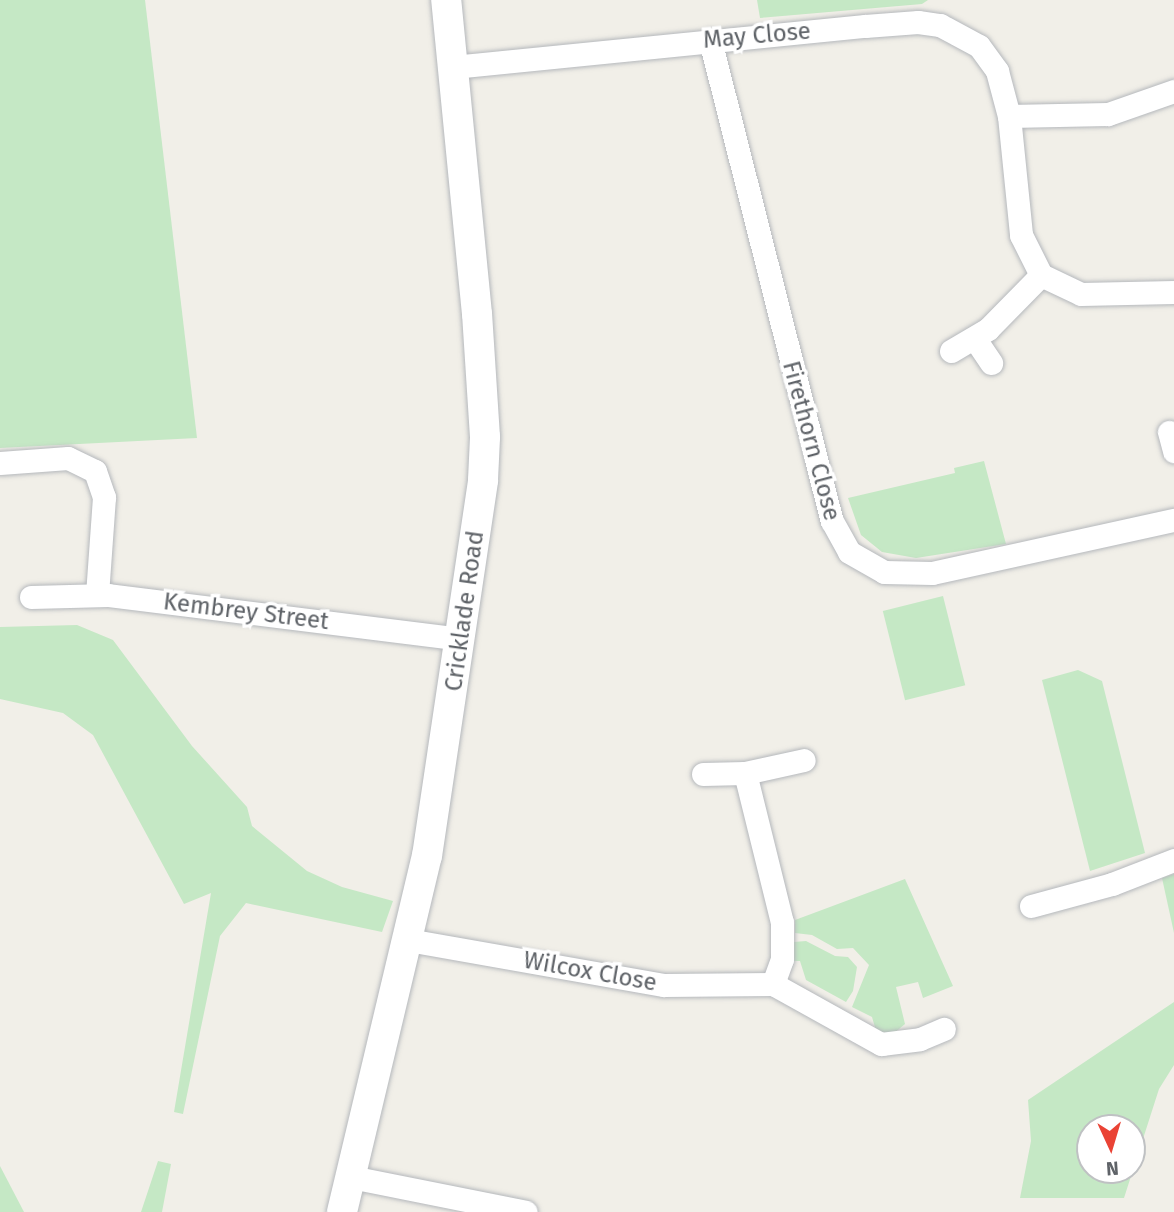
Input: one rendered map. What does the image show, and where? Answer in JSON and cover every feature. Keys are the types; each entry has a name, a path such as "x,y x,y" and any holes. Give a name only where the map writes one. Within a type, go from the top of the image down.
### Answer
{"street":[{"name":"Cricklade Road","path":"342,1212 427,856 461,639 485,437 446,0"},
{"name":"May Close","path":"453,66 710,40 932,23 960,34 986,54 1002,84 1009,116 1021,235 1041,275"},
{"name":"Firethorn Close","path":"710,40 822,486 835,532 849,552 884,572 932,573 1174,520"},
{"path":"1009,116 1108,114 1174,91"},
{"path":"951,351 975,339 1041,275 1081,294 1174,292"},
{"path":"975,339 991,363"},
{"path":"0,463 68,458 95,471 104,497 97,594"},
{"name":"Kembrey Street","path":"32,597 97,594 461,639"},
{"path":"702,774 745,774 804,760"},
{"path":"745,774 782,922 782,959 773,984"},
{"path":"1031,906 1112,884 1174,860"},
{"name":"Wilcox Close","path":"408,940 664,985 773,984 881,1044 920,1039 944,1029"},
{"path":"351,1177 526,1212"}],"green space":[{"path":"0,0 145,0 197,438 0,448"},
{"path":"757,0 928,0 922,4 760,18"},
{"path":"984,461 1006,544 916,558 882,552 861,535 848,498 955,473 954,468"},
{"path":"943,596 965,685 905,700 883,611"},
{"path":"77,625 113,640 192,746 247,807 252,826 307,871 342,887 393,901 382,932 246,903 220,936 183,1114 174,1112 211,893 184,904 93,735 63,713 0,699 0,627"},
{"path":"1078,670 1102,681 1145,853 1090,871 1042,680"},
{"path":"1174,874 1174,933 1162,878"},
{"path":"905,879 953,986 923,998 918,982 896,987 905,1024 893,1034 876,1031 872,1017 852,1007 869,965 853,948 837,949 812,935 795,933 795,920"},
{"path":"806,941 835,956 848,957 857,967 853,991 846,1002 806,980 800,961 793,961 794,942"},
{"path":"1174,1002 1174,1065 1159,1089 1146,1129 1146,1114 1076,1114 1076,1184 1128,1184 1124,1198 1020,1198 1031,1141 1028,1100"},
{"path":"158,1161 171,1164 162,1212 141,1212"},
{"path":"0,1166 24,1212 0,1212"}]}
